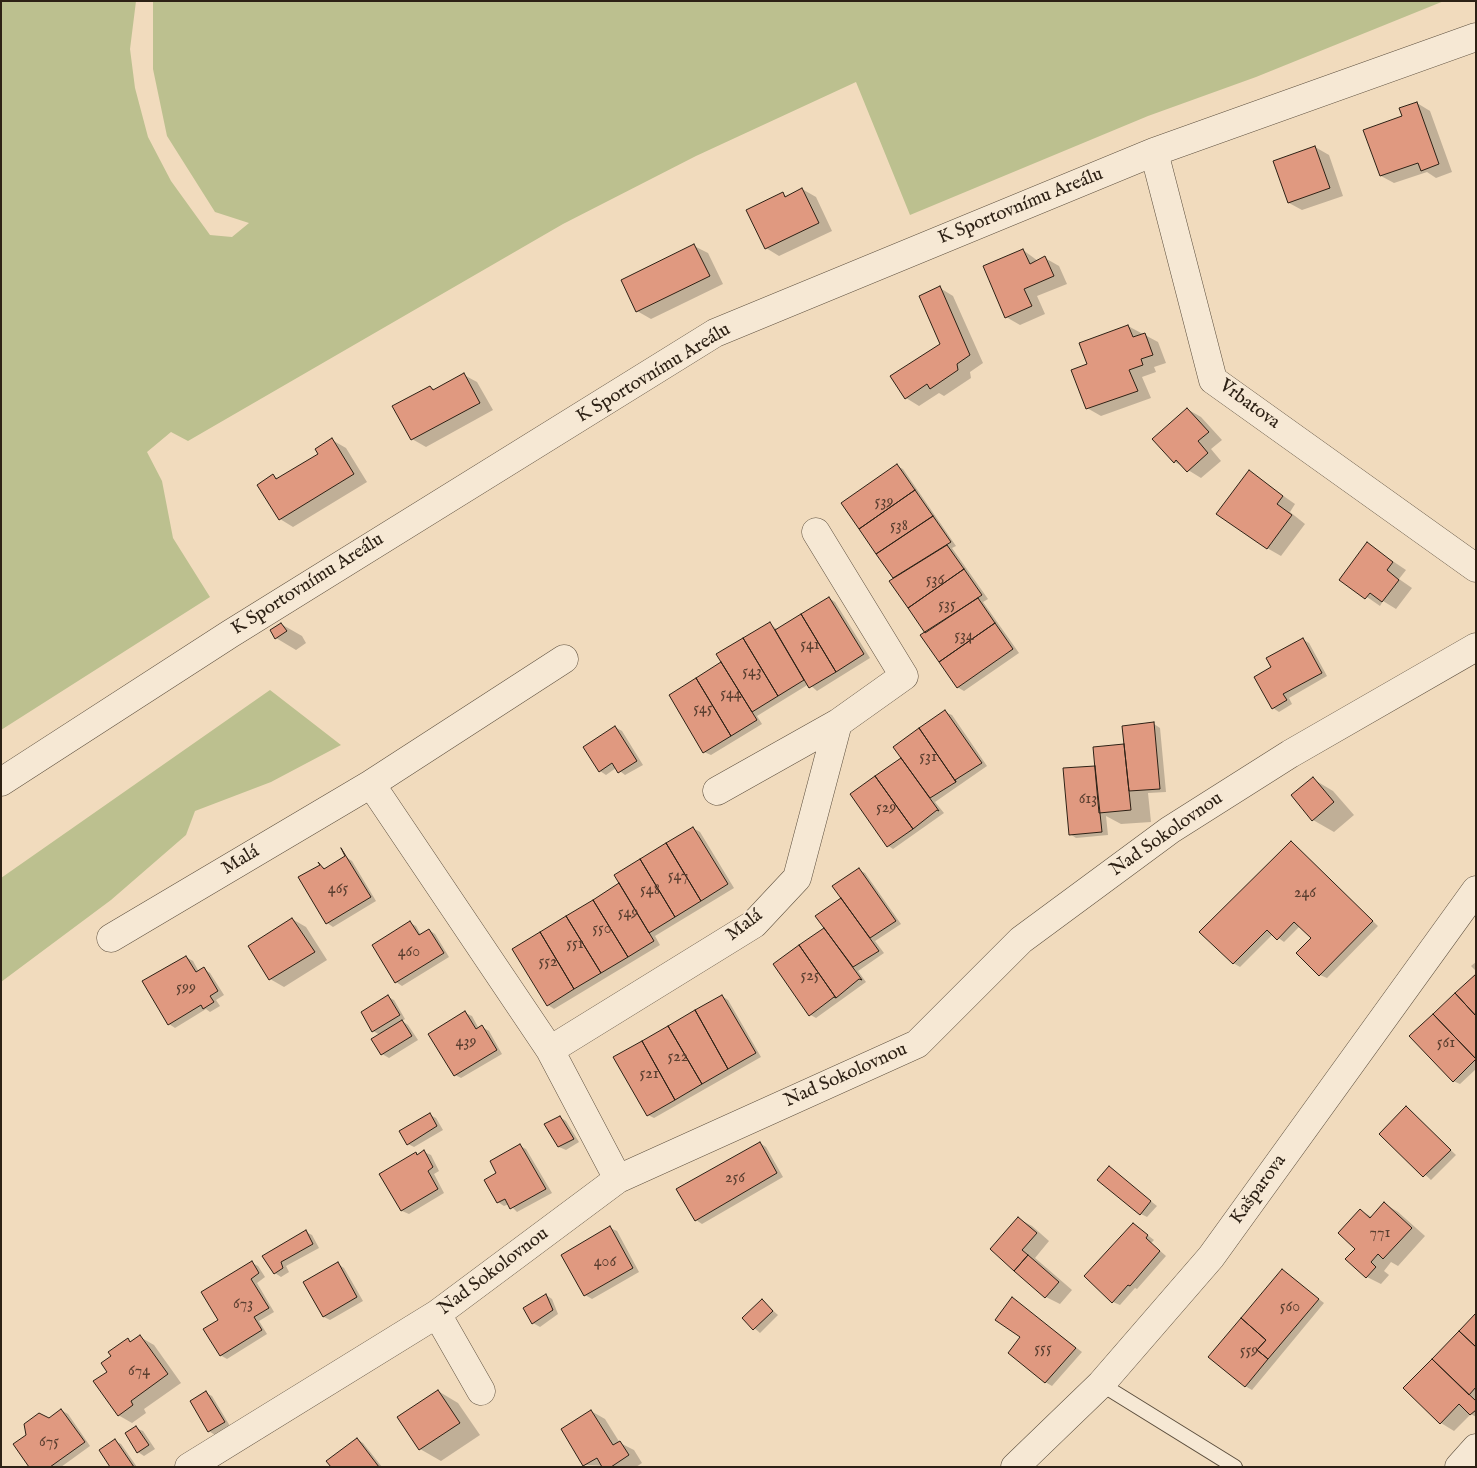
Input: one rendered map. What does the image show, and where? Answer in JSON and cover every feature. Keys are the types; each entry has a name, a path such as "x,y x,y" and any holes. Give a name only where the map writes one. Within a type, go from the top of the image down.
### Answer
{"street":[{"name":"K Sportovnímu Areálu","path":"1,782 230,634 715,333 1154,152 1476,37"},
{"name":"Vrbatova","path":"1154,152 1213,380 1476,568"},
{"path":"717,792 838,723 904,676 816,532"},
{"name":"Nad Sokolovnou","path":"190,1467 437,1314 618,1179 917,1044 1021,940 1170,830 1290,754 1476,647"},
{"name":"Malá","path":"112,938 371,784 564,658"},
{"name":"Malá","path":"550,1050 754,924 797,878 838,723"},
{"path":"371,784 550,1050 618,1179"},
{"name":"Kašparova","path":"1015,1467 1101,1384 1211,1257 1476,890"},
{"path":"437,1314 480,1391"},
{"path":"1459,1467 1476,1448"}],"lane":[{"path":"1101,1384 1235,1467"}],"green space":[{"path":"1,1 136,1 130,49 135,88 148,137 171,181 210,235 232,237 249,223 215,212 167,136 153,69 153,1 1444,1 1256,77 1148,116 910,215 856,82 696,156 563,224 188,441 171,432 147,452 162,481 173,538 210,597 1,730"},
{"path":"270,690 341,745 271,782 195,811 186,835 111,900 1,982 1,878"}],"building":[{"path":"1417,102 1439,164 1421,171 1418,163 1380,176 1363,130 1402,116 1399,108"},
{"path":"1315,146 1330,188 1288,203 1273,161"},
{"path":"802,188 819,223 765,249 746,210 783,192 785,197"},
{"path":"694,244 710,276 636,312 621,280"},
{"path":"1023,249 1030,264 1045,256 1054,276 1024,289 1032,306 1005,318 983,266"},
{"path":"940,286 970,355 957,364 958,370 930,389 927,384 905,399 890,376 940,344 919,296"},
{"path":"1128,325 1133,337 1145,333 1153,355 1141,359 1143,365 1129,370 1138,391 1086,409 1071,370 1087,364 1079,343"},
{"path":"464,373 480,403 411,440 392,406 430,386 433,390"},
{"path":"1187,408 1209,432 1198,441 1208,453 1187,472 1176,460 1174,463 1152,439"},
{"path":"332,438 354,474 279,520 257,485 273,474 276,479 318,454 315,449"},
{"path":"897,464 915,490 859,529 841,503"},
{"path":"1249,470 1283,496 1277,504 1292,515 1267,549 1216,514"},
{"path":"915,490 933,516 876,554 859,529"},
{"path":"933,516 951,542 893,578 876,554"},
{"path":"1367,542 1393,562 1387,570 1399,580 1382,602 1370,593 1365,599 1339,580"},
{"path":"947,545 964,569 908,608 889,581"},
{"path":"964,569 982,595 925,633 908,608"},
{"path":"829,597 864,654 836,672 801,614"},
{"path":"978,598 995,623 939,662 920,635"},
{"path":"801,614 836,672 809,688 775,630"},
{"path":"770,622 804,680 778,696 743,638"},
{"path":"281,623 287,631 275,639 270,630"},
{"path":"995,623 1013,649 957,688 939,662"},
{"path":"743,638 778,696 752,712 716,654"},
{"path":"1303,638 1322,673 1283,694 1287,700 1272,709 1254,677 1271,667 1266,658"},
{"path":"721,662 757,720 731,736 696,678"},
{"path":"696,678 731,736 703,753 669,695"},
{"path":"945,710 982,763 955,780 956,782 919,728"},
{"path":"1154,722 1160,789 1129,791 1122,726"},
{"path":"615,726 637,761 618,773 612,763 599,772 583,747"},
{"path":"919,728 956,782 930,798 893,747"},
{"path":"1124,744 1131,810 1099,813 1093,747"},
{"path":"901,758 939,811 937,810 913,829 875,776"},
{"path":"1095,766 1102,832 1069,835 1063,768"},
{"path":"875,776 913,829 887,847 850,794"},
{"path":"1313,777 1334,802 1312,821 1291,795"},
{"path":"693,827 728,884 701,901 666,843"},
{"path":"1291,841 1373,921 1319,976 1296,953 1311,938 1294,922 1277,940 1267,930 1233,964 1199,932"},
{"path":"666,843 701,901 675,917 640,859"},
{"path":"341,848 371,897 326,924 298,877 320,865 318,862 324,869 345,856"},
{"path":"640,859 675,917 649,933 614,875"},
{"path":"859,868 896,921 870,938 832,886"},
{"path":"619,883 654,941 628,957 593,900"},
{"path":"841,898 879,951 853,967 815,916"},
{"path":"593,900 628,957 601,973 566,916"},
{"path":"566,916 601,973 574,989 540,932"},
{"path":"292,918 315,952 269,980 248,946"},
{"path":"410,921 419,935 429,929 444,953 395,983 372,945"},
{"path":"824,928 862,980 859,979 836,998 799,945"},
{"path":"540,932 574,989 547,1006 512,949"},
{"path":"799,945 836,998 834,997 809,1016 773,964"},
{"path":"186,956 196,972 204,967 218,991 210,996 214,1002 203,1009 201,1005 168,1025 142,981"},
{"path":"1476,974 1476,1016 1455,993"},
{"path":"1455,993 1476,1016 1476,1059 1433,1014"},
{"path":"388,995 400,1015 372,1032 361,1012"},
{"path":"722,995 756,1053 728,1069 695,1010"},
{"path":"695,1010 728,1069 702,1084 668,1026"},
{"path":"465,1011 476,1029 482,1025 497,1050 454,1076 428,1034"},
{"path":"1433,1014 1476,1059 1453,1082 1409,1036"},
{"path":"402,1020 412,1036 381,1055 371,1039"},
{"path":"668,1026 702,1084 675,1100 642,1041"},
{"path":"642,1041 675,1100 647,1116 613,1057"},
{"path":"1406,1106 1451,1150 1423,1177 1379,1134"},
{"path":"430,1113 437,1126 407,1145 399,1131"},
{"path":"560,1116 574,1139 558,1147 544,1124"},
{"path":"760,1142 777,1173 695,1221 676,1189"},
{"path":"520,1144 546,1189 510,1209 505,1199 497,1203 484,1180 496,1173 490,1161"},
{"path":"424,1150 433,1167 428,1171 438,1189 401,1211 379,1174 416,1152 417,1155"},
{"path":"1109,1166 1151,1201 1140,1215 1097,1180"},
{"path":"1384,1202 1412,1228 1383,1259 1378,1254 1371,1262 1376,1267 1366,1278 1345,1259 1355,1249 1338,1233 1360,1209 1370,1218"},
{"path":"1018,1217 1037,1233 1022,1250 1028,1255 1014,1271 990,1249"},
{"path":"1133,1223 1148,1235 1146,1238 1160,1251 1130,1286 1128,1285 1112,1303 1084,1276"},
{"path":"610,1226 633,1268 584,1296 561,1255"},
{"path":"306,1230 313,1244 281,1262 283,1268 274,1274 262,1256"},
{"path":"1028,1255 1059,1282 1045,1298 1014,1271"},
{"path":"252,1261 259,1273 251,1279 269,1308 254,1317 262,1330 220,1356 203,1329 218,1320 201,1292"},
{"path":"338,1262 357,1297 323,1317 303,1282"},
{"path":"1282,1269 1319,1299 1268,1359 1257,1350 1266,1340 1241,1318"},
{"path":"546,1294 553,1310 532,1324 523,1308"},
{"path":"1012,1297 1076,1348 1045,1383 1008,1353 1020,1337 995,1320"},
{"path":"762,1299 773,1311 753,1330 742,1318"},
{"path":"1476,1313 1476,1347 1459,1331"},
{"path":"1241,1318 1266,1340 1257,1350 1268,1359 1245,1387 1208,1357"},
{"path":"1459,1331 1476,1347 1476,1387 1469,1395 1432,1359"},
{"path":"140,1335 168,1374 131,1401 133,1405 118,1416 93,1381 107,1372 101,1363 111,1356 108,1352 128,1338 130,1342"},
{"path":"1432,1359 1476,1401 1476,1410 1470,1415 1459,1404 1440,1424 1403,1388"},
{"path":"438,1390 460,1423 419,1450 397,1417"},
{"path":"206,1391 225,1422 208,1432 190,1401"},
{"path":"61,1409 85,1442 50,1467 29,1467 13,1444 26,1435 24,1424 39,1413 49,1418"},
{"path":"591,1410 613,1445 620,1441 629,1455 611,1467 602,1467 597,1458 583,1466 561,1429"},
{"path":"136,1426 149,1445 137,1453 125,1433"},
{"path":"357,1438 379,1467 331,1467 326,1461"},
{"path":"115,1439 134,1467 110,1467 99,1450"}]}
